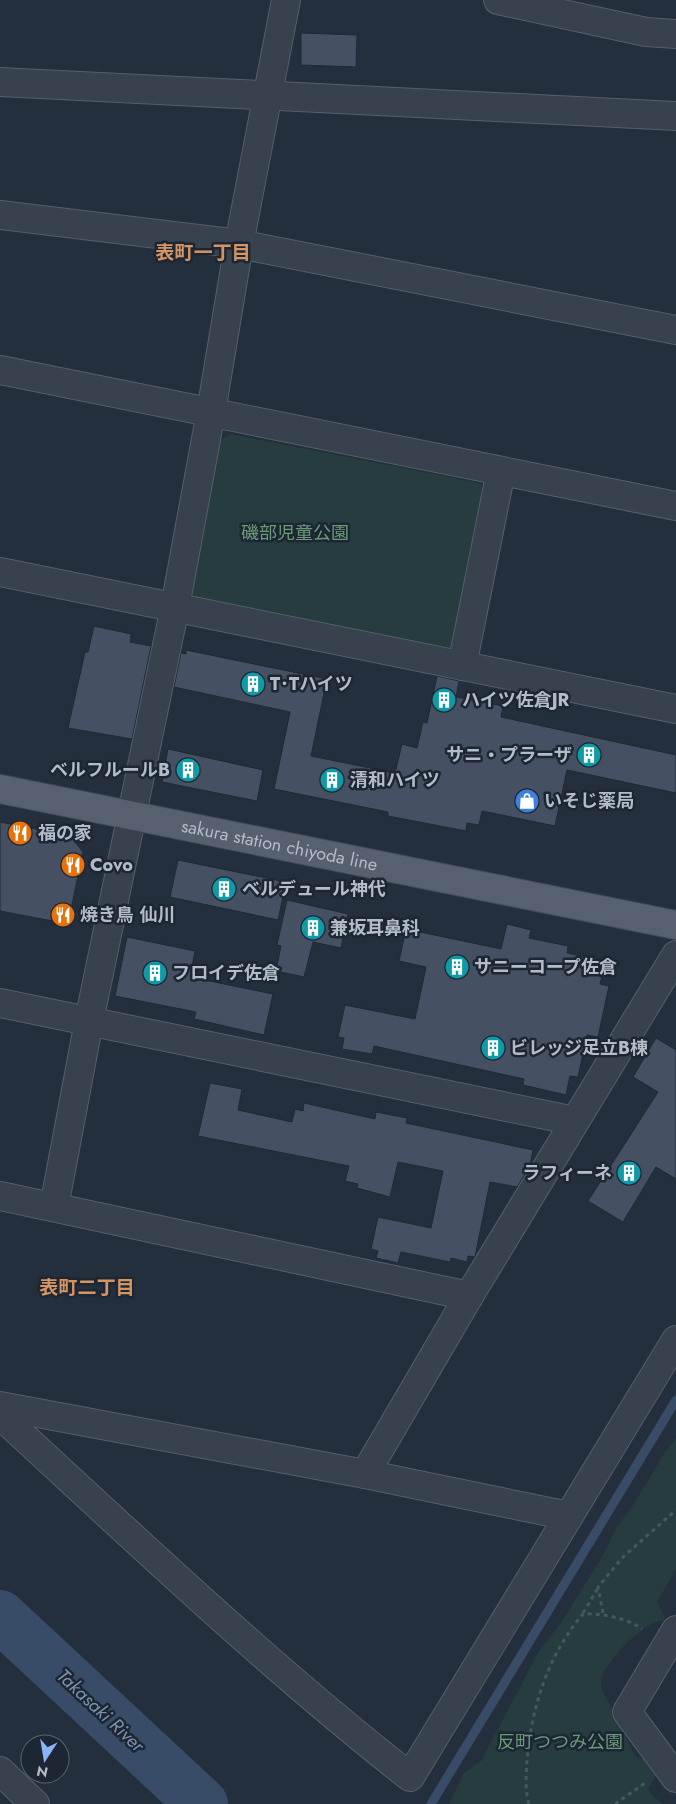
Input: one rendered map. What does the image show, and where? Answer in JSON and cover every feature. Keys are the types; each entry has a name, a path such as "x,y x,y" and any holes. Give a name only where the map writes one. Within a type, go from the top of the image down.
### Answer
{"main road":[{"name":"sakura station chiyoda line","path":"0,789 676,925"}],"street":[{"path":"54,1207 89,1021 175,607 211,412 239,244 286,0"},
{"path":"498,0 646,32 676,34"},
{"path":"0,82 676,116"},
{"path":"0,215 239,244 676,330"},
{"path":"0,370 676,506"},
{"path":"462,666 501,471"},
{"path":"0,572 676,709"},
{"path":"365,1474 676,955"},
{"path":"0,1003 575,1121"},
{"path":"0,1196 470,1296"},
{"path":"0,1415 300,1688 410,1777 676,1340"},
{"path":"0,1406 365,1474 569,1516"},
{"path":"676,1630 627,1712 676,1778"},
{"path":"0,1771 35,1804"}],"path":[{"path":"529,1804 526,1772 532,1718 554,1659 568,1631 583,1614 598,1587 623,1557 676,1510"},
{"path":"598,1587 603,1613"},
{"path":"583,1614 603,1613 635,1624 648,1634"},
{"path":"615,1804 648,1782"}],"green space":[{"name":"磯部児童公園","path":"230,434 480,483 489,504 464,633 451,648 197,600 188,588 214,444"},
{"name":"反町つつみ公園","path":"676,1438 676,1570 657,1602 665,1617 663,1621 655,1622 637,1634 619,1651 602,1677 601,1688 635,1756 640,1759 660,1757 660,1769 648,1789 663,1804 449,1804 464,1773 481,1761 538,1653 560,1624 602,1557 617,1527"}],"building":[{"path":"301,33 357,35 356,67 301,65"},
{"path":"94,626 131,634 130,642 151,646 132,739 68,728 85,652 88,652"},
{"path":"186,650 327,679 311,756 395,773 402,744 417,748 423,722 427,723 437,676 459,681 456,697 503,706 501,717 676,755 676,793 567,770 555,826 482,811 479,825 467,823 466,831 388,816 388,812 274,789 290,712 174,687 181,653 186,654"},
{"path":"168,749 263,770 257,801 162,782"},
{"path":"0,822 69,835 83,852 68,924 0,911"},
{"name":"ベルデュール神代","path":"178,860 286,882 278,920 170,897"},
{"name":"兼坂耳鼻科","path":"287,900 348,914 341,948 313,942 304,977 276,971 281,946 277,945"},
{"path":"507,924 531,930 529,938 568,946 567,953 606,961 600,984 609,986 598,1037 587,1035 578,1077 570,1076 566,1095 523,1085 524,1079 374,1046 372,1054 342,1049 344,1038 338,1037 345,1005 415,1019 426,967 399,961 406,929 501,949"},
{"path":"127,937 195,951 190,977 273,994 264,1035 194,1019 196,1012 115,996"},
{"name":"ラフィーネ","path":"656,1038 676,1050 676,1179 656,1167 623,1222 588,1201 658,1092 633,1077"},
{"path":"210,1083 242,1089 238,1110 292,1122 295,1109 303,1111 304,1103 375,1119 376,1112 407,1118 406,1123 533,1150 530,1166 517,1187 490,1182 475,1257 468,1256 467,1262 451,1258 450,1262 401,1252 398,1263 376,1258 378,1251 371,1249 378,1217 431,1228 443,1171 398,1162 390,1197 357,1188 358,1184 345,1181 349,1166 198,1136"}],"waterway":[{"path":"431,1804 676,1400"},
{"name":"Takasaki River","path":"0,1616 202,1804"}],"place":[{"name":"T･Tハイツ","path":"253,684"},
{"name":"ハイツ佐倉JR","path":"444,700"},
{"name":"サニ・プラーザ","path":"589,755"},
{"name":"ベルフルールB","path":"188,770"},
{"name":"清和ハイツ","path":"332,780"},
{"name":"いそじ薬局","path":"527,801"},
{"name":"福の家","path":"20,833"},
{"name":"Covo","path":"73,865"},
{"name":"ベルデュール神代","path":"224,889"},
{"name":"焼き鳥 仙川","path":"63,915"},
{"name":"兼坂耳鼻科","path":"313,928"},
{"name":"サニーコープ佐倉","path":"457,967"},
{"name":"フロイデ佐倉","path":"155,973"},
{"name":"ビレッジ足立B棟","path":"493,1048"},
{"name":"ラフィーネ","path":"629,1173"}],"district":[{"name":"表町一丁目","path":"203,252"},
{"name":"表町二丁目","path":"87,1287"}]}
